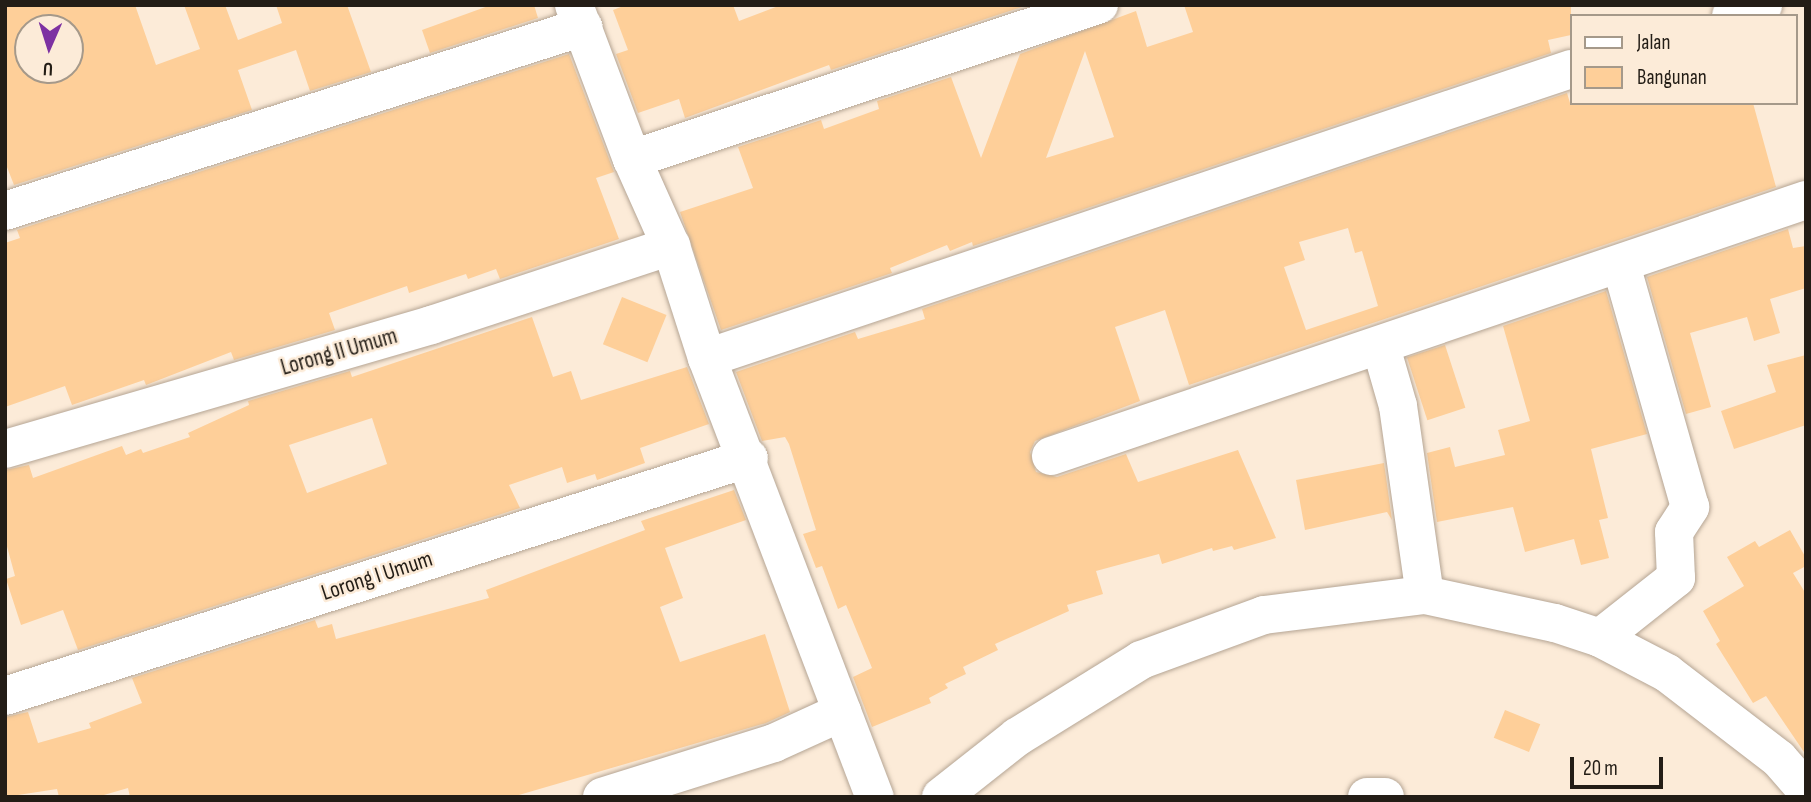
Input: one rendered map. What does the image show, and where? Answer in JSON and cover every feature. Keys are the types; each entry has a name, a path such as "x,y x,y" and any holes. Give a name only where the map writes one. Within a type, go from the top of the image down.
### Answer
{"street":[{"path":"632,159 1099,5"},
{"path":"1737,14 1763,5"},
{"path":"5,211 578,16 632,159 671,246 707,358 749,458 875,797"},
{"path":"707,358 1570,69"},
{"path":"1051,456 1381,347 1806,200"},
{"name":"Lorong II Umum","path":"5,449 431,326 671,246"},
{"path":"1600,638 1676,579 1674,532 1690,507 1621,264"},
{"path":"1381,347 1398,406 1425,595"},
{"name":"Lorong I Umum","path":"5,695 749,458"},
{"path":"941,797 1017,737 1141,660 1264,615 1425,595 1555,623 1600,638 1667,673 1779,759 1806,790"},
{"path":"602,797 774,743 842,712"},
{"path":"1367,797 1385,797"}],"building":[{"path":"5,5 135,5 156,65 200,49 184,5 225,5 238,40 282,23 276,5 347,5 371,72 310,91 296,50 238,70 252,110 14,185 5,162"},
{"path":"491,5 534,5 538,18 430,53 422,30"},
{"path":"626,5 733,5 739,21 781,5 1028,5 831,70 829,65 685,118 679,99 638,113 616,54 628,50 613,10"},
{"path":"1184,5 1571,5 1570,35 1548,40 1551,53 973,246 972,242 950,251 947,245 890,268 892,273 721,330 680,212 753,188 738,147 821,120 824,129 879,109 877,101 951,77 981,158 1020,54 1136,11 1147,47 1193,32","holes":["1085,51 1114,137 1046,158"]},
{"path":"569,54 614,172 596,178 619,239 500,279 496,269 468,279 466,274 409,293 407,286 329,313 335,330 234,360 231,352 146,385 144,380 72,405 65,386 5,407 5,243 20,238 17,230"},
{"path":"1567,93 1570,105 1754,105 1776,187 1189,385 1165,310 1115,327 1140,401 1035,441 1030,452 1036,472 1057,477 1126,454 1138,482 1238,450 1276,538 1234,550 1232,546 1213,551 1212,548 1162,564 1159,554 1096,571 1103,594 1067,605 1069,611 995,644 998,650 963,667 966,674 945,684 948,688 929,698 931,703 872,727 853,677 872,668 846,605 838,609 822,566 816,568 803,534 816,530 789,444 785,437 762,441 736,372 855,332 858,339 925,319 922,309","holes":["1348,228 1355,253 1362,251 1378,306 1306,330 1284,267 1305,260 1299,242"]},
{"path":"1788,229 1793,248 1806,246 1806,288 1770,299 1780,333 1754,341 1747,317 1690,333 1711,407 1686,414 1647,277"},
{"path":"1606,291 1647,434 1591,449 1608,518 1599,520 1609,558 1581,565 1574,539 1525,552 1513,507 1437,522 1427,453 1450,447 1455,467 1505,455 1498,430 1530,421 1503,326"},
{"path":"622,297 667,315 647,362 603,344"},
{"path":"532,317 553,377 571,371 581,400 687,367 709,424 640,448 645,463 597,480 595,474 567,483 562,467 509,485 520,508 78,650 63,610 21,625 6,579 15,576 5,539 5,470 29,465 33,478 122,446 126,455 141,449 143,453 190,437 188,433 249,405 248,401 350,371 352,377","holes":["372,418 387,464 307,493 289,445"]},
{"path":"1445,345 1465,408 1427,420 1407,357"},
{"path":"1806,355 1806,425 1734,449 1721,411 1776,392 1767,365"},
{"path":"1384,463 1392,520 1387,512 1305,530 1296,480"},
{"path":"734,490 746,520 665,548 683,598 660,607 680,662 765,634 790,712 766,723 512,797 130,797 128,788 97,797 59,797 57,789 5,797 5,717 28,712 38,743 91,728 89,723 142,703 132,678 315,620 318,628 332,624 336,639 489,598 486,590 645,530 641,521"},
{"path":"1790,530 1806,558 1806,566 1793,573 1806,594 1806,755 1766,696 1753,703 1716,644 1720,641 1703,611 1744,586 1727,557 1755,541 1759,547"},
{"path":"1505,710 1540,724 1529,752 1494,738"}]}
